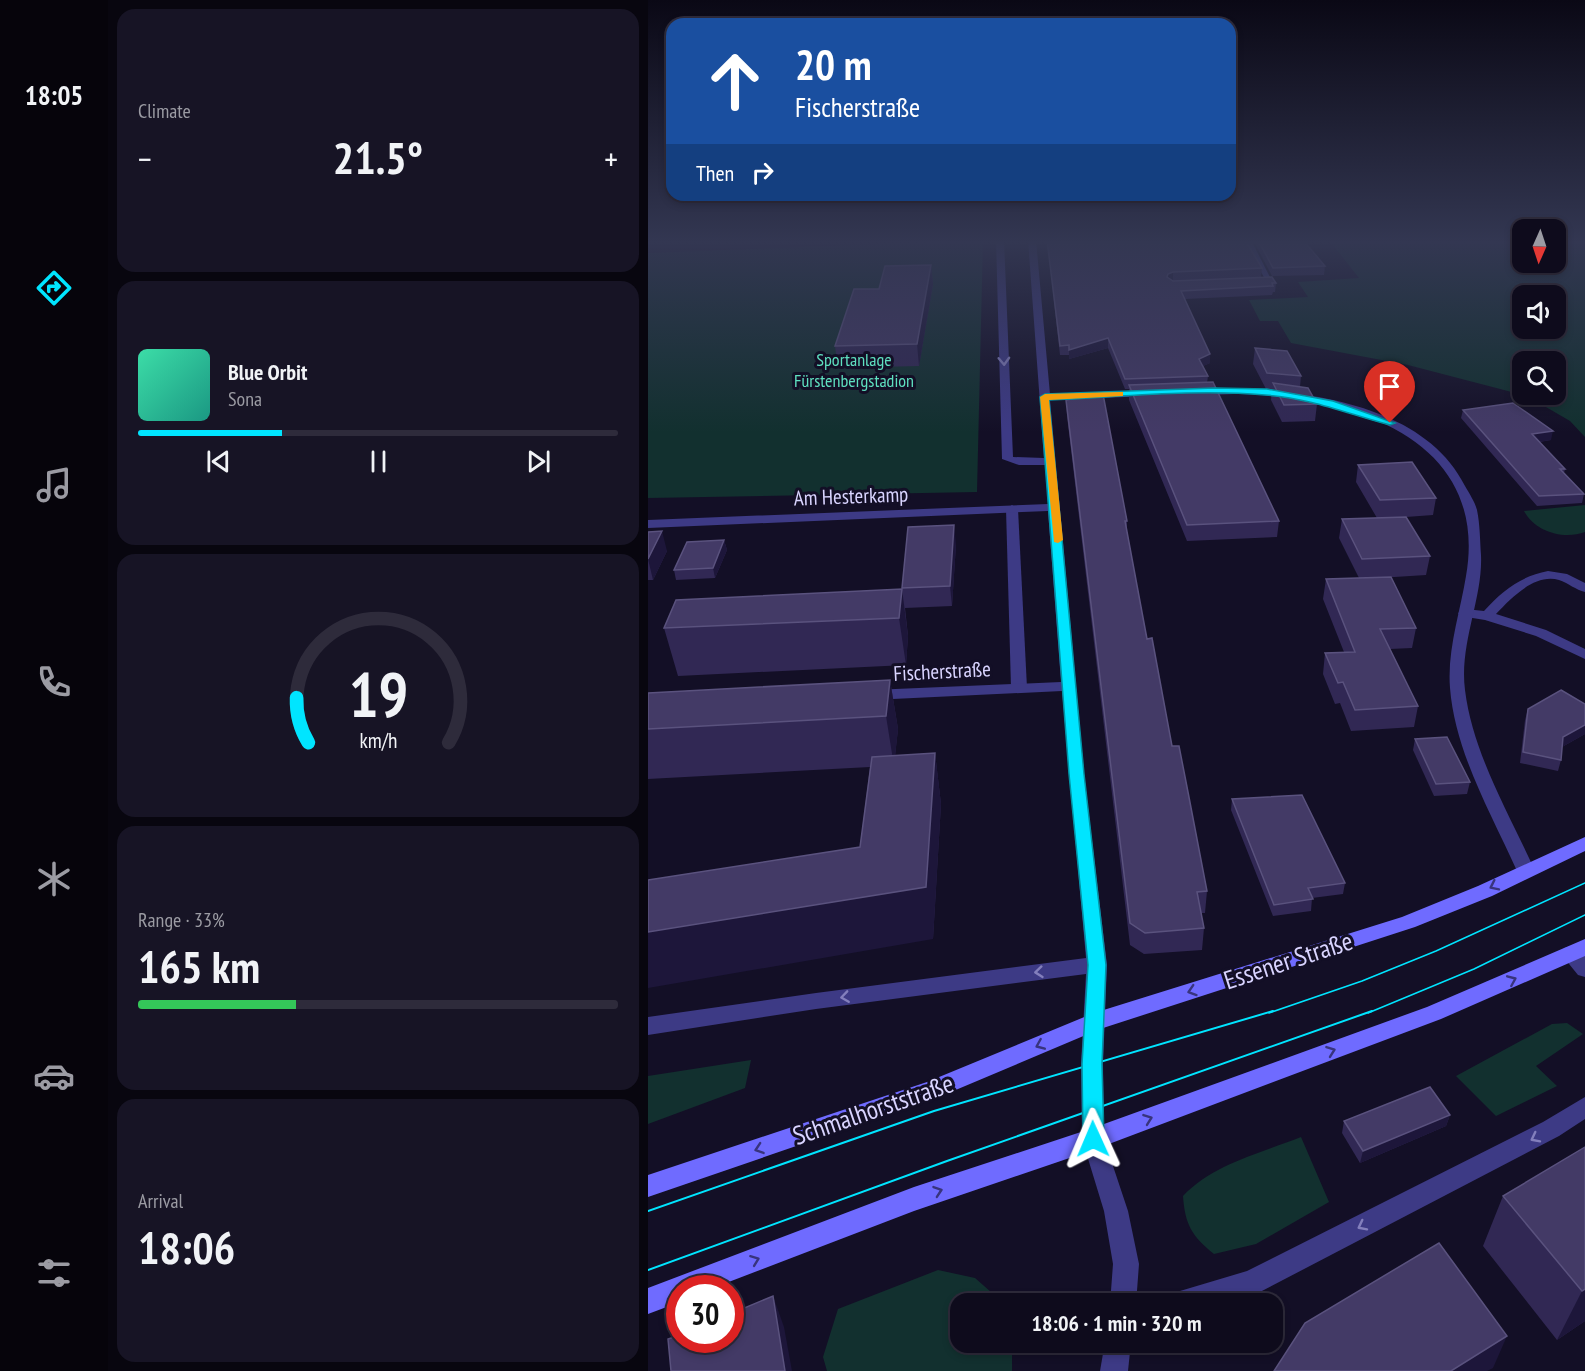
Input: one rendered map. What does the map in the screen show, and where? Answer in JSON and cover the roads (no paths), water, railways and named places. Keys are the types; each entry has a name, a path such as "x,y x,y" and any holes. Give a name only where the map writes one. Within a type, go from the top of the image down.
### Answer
{"main road":[{"name":"Essener Straße","path":"1094,1022 1408,922 1485,891 1585,843"},
{"path":"716,1275 914,1198 1093,1139 1580,957"},
{"name":"Schmalhorststraße","path":"648,1186 931,1090 1094,1022"},
{"path":"648,1301 666,1294"}],"street":[{"path":"1002,304 1008,459 1019,462 1051,461"},
{"path":"1037,304 1084,857 1097,965 1093,1139 1116,1211 1126,1264 1124,1293"},
{"path":"1181,392 1238,390 1333,403 1379,418 1424,440 1455,471 1472,516 1475,559 1458,664 1460,705 1493,798 1526,871"},
{"path":"1045,397 1158,393"},
{"name":"Am Hesterkamp","path":"648,524 1055,507"},
{"path":"1012,509 1019,688"},
{"path":"1487,616 1508,593 1533,579 1557,576 1585,588"},
{"path":"1465,613 1487,616 1541,633 1585,655"},
{"name":"Fischerstraße","path":"852,696 1070,686"},
{"path":"648,1026 828,999 1097,965"},
{"path":"1217,1293 1251,1283 1551,1129 1585,1107"},
{"path":"1114,1371 1116,1353"}],"tram line":[{"path":"1269,1013 1362,981 1436,951 1585,883"},
{"path":"1368,1013 1474,969 1585,915"},
{"path":"648,1211 934,1111 1273,1011"},
{"path":"648,1270 947,1161 1372,1011"}],"park label":[{"name":"Sportanlage Fürstenbergstadion","path":"854,370"}]}
